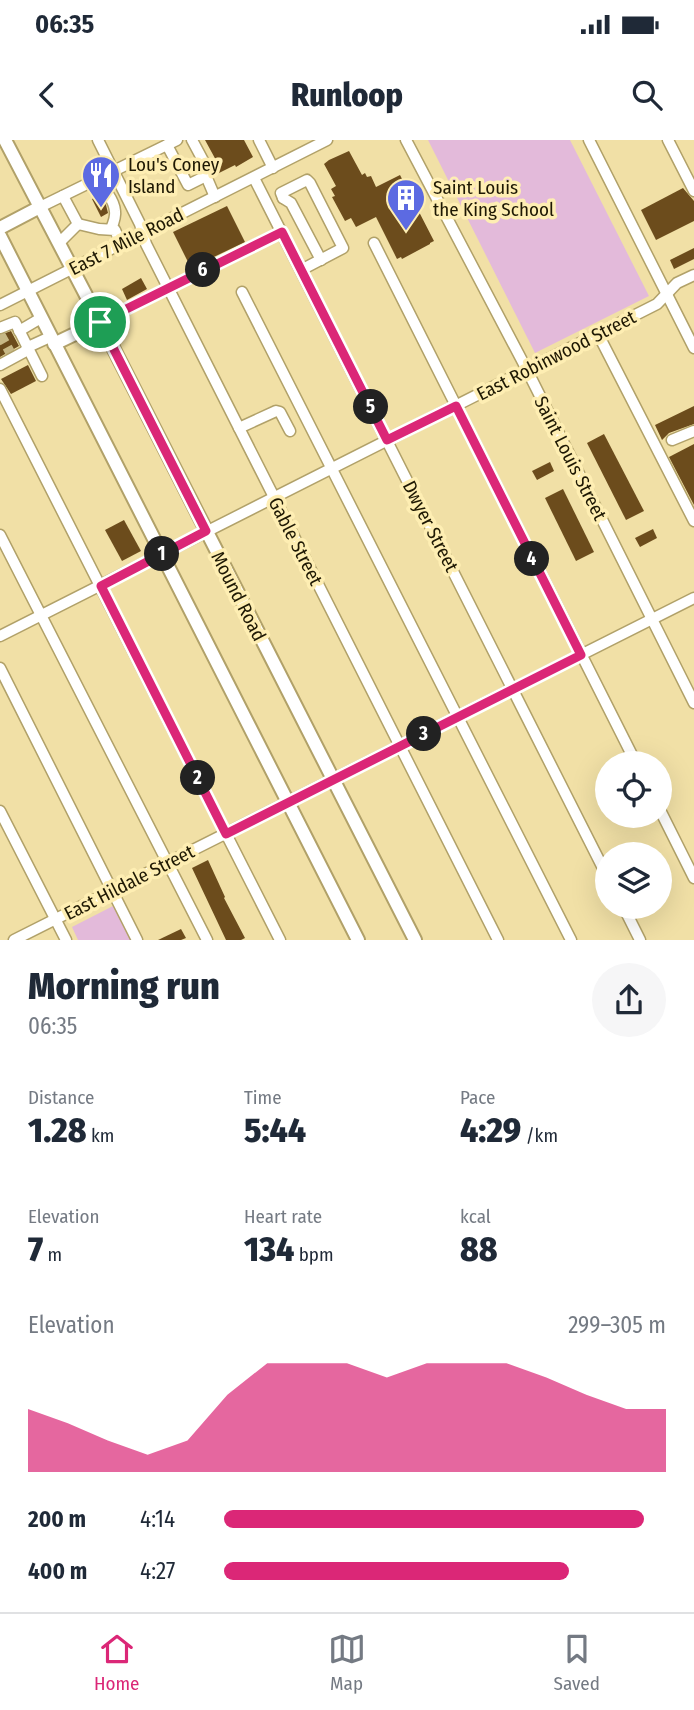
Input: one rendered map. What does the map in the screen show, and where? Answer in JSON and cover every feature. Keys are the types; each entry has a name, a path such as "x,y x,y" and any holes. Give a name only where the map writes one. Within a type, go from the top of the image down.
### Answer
{"main road":[{"name":"Mound Road","path":"5,140 415,940"},
{"path":"0,228 40,207"},
{"path":"0,236 358,940"},
{"path":"52,340 100,322"}],"street":[{"name":"Gable Street","path":"98,140 140,225 146,244 498,940"},
{"path":"192,140 205,166 205,176 215,197"},
{"path":"259,140 273,168"},
{"name":"East 7 Mile Road","path":"0,307 327,140"},
{"name":"Saint Louis Street","path":"406,140 527,370 694,703"},
{"path":"589,140 694,348"},
{"path":"668,140 694,191"},
{"path":"40,207 172,143 188,185 205,176"},
{"name":"Dwyer Street","path":"254,178 595,852"},
{"path":"96,180 104,188 115,208 111,229"},
{"path":"302,270 344,248 307,180 281,193 291,203 321,260"},
{"path":"64,196 78,224"},
{"path":"268,205 284,198"},
{"path":"78,224 115,230 121,244"},
{"path":"59,243 78,224"},
{"path":"100,322 282,232"},
{"path":"374,243 630,751"},
{"name":"East Robinwood Street","path":"0,636 657,304 677,283 694,275"},
{"path":"242,292 571,940"},
{"path":"0,307 4,326 15,322 42,376"},
{"path":"19,331 41,318"},
{"path":"598,334 694,521"},
{"path":"1,363 24,352 28,347 52,340"},
{"path":"0,389 280,940"},
{"path":"239,428 276,411 285,419 290,431"},
{"path":"672,440 694,431"},
{"path":"0,536 207,940"},
{"name":"East Hildale Street","path":"14,940 694,598"},
{"path":"0,668 138,940"},
{"path":"0,811 66,940"},
{"path":"669,828 694,878"},
{"path":"630,919 640,940"}],"shaded area":[{"path":"428,140 570,140 649,296 535,353"},
{"path":"115,905 132,940 78,940 72,927"}],"building":[{"path":"205,140 244,140 253,157 215,175 213,164 217,162"},
{"path":"349,151 362,175 365,173 367,177 371,176 376,187 400,175 434,241 402,259 397,259 376,217 356,227 351,218 345,221 332,197 335,196 331,189 336,186 324,164"},
{"path":"683,188 694,201 694,221 656,240 641,210"},
{"path":"100,195 108,213 101,217 92,199"},
{"path":"227,206 245,242 191,268 173,232"},
{"path":"694,248 694,259 674,269 670,260"},
{"path":"141,278 147,289 127,300 122,289"},
{"path":"11,331 19,346 0,357 0,335"},
{"path":"28,365 36,381 11,394 1,379"},
{"path":"694,406 694,424 669,433 662,440 655,425"},
{"path":"604,434 644,511 626,520 587,443"},
{"path":"694,444 694,505 669,457"},
{"path":"550,462 554,471 537,480 532,471"},
{"path":"563,489 594,552 576,561 545,498"},
{"path":"124,520 141,551 122,561 105,530"},
{"path":"653,529 657,538 640,547 635,538"},
{"path":"208,860 245,938 241,940 226,940 192,868"},
{"path":"181,929 186,938 158,940"}],"tunnel":[{"path":"0,334 11,354"}],"place":[{"name":"Lou's Coney Island","path":"101,209"},
{"name":"Saint Louis the King School","path":"406,232"}],"route":[{"path":"282,232 387,440 456,406 581,655 226,834 101,586 206,531 100,322 282,232"}]}
